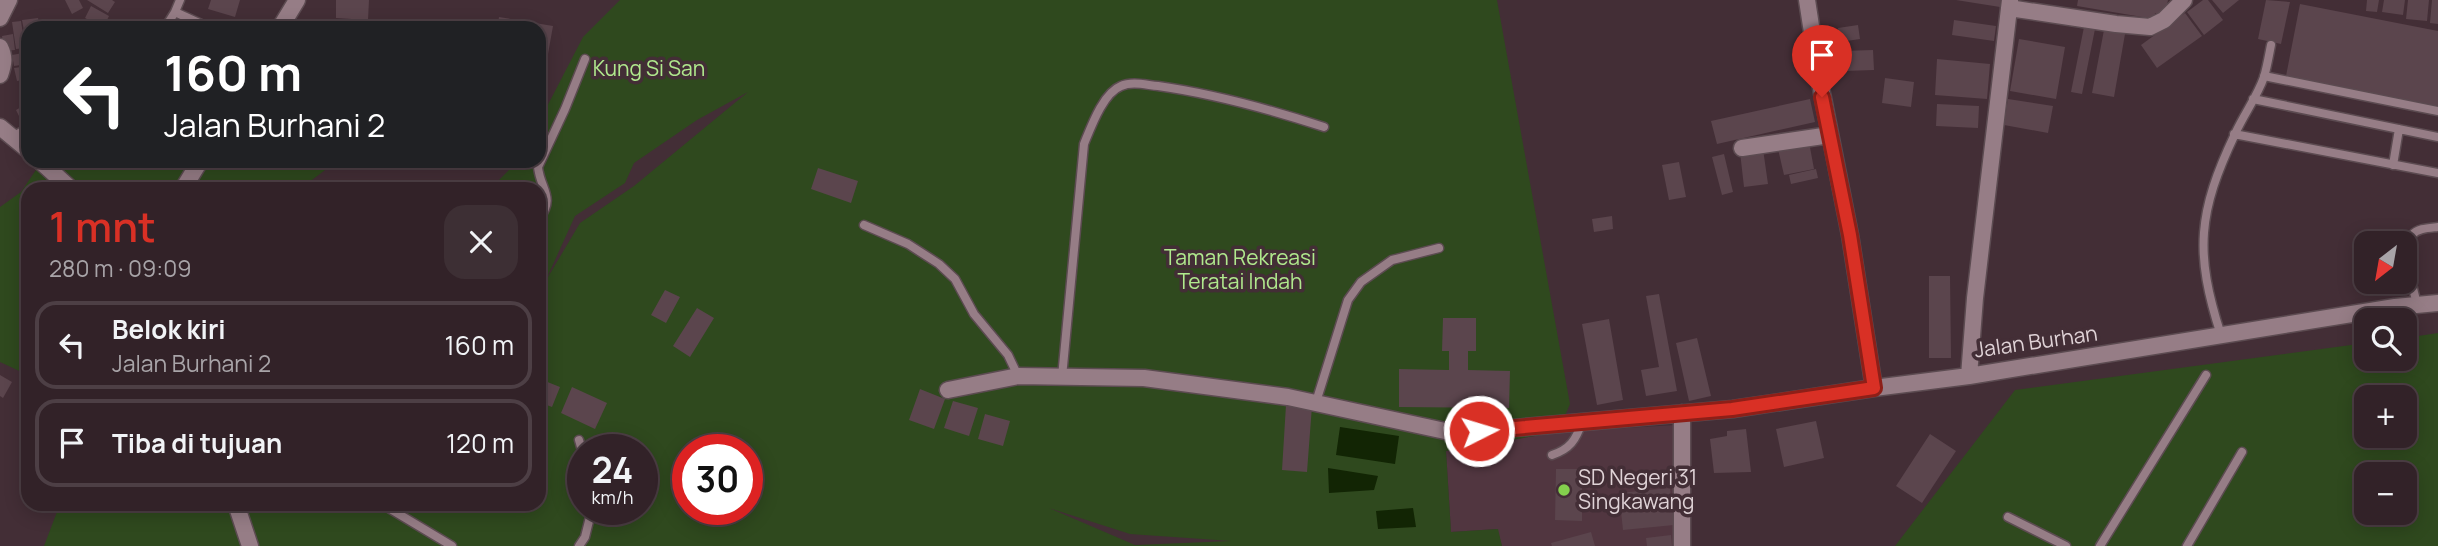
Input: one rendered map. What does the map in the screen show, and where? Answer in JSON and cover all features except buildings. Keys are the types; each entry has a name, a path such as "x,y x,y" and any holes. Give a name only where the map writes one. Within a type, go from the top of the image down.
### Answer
{"street":[{"path":"0,18 9,0"},
{"path":"284,21 297,0"},
{"path":"1807,0 1850,235 1874,388"},
{"path":"2009,4 2116,24 2150,27 2164,20 2184,0"},
{"name":"Jalan Burhan","path":"2009,4 1979,257 1969,376 2438,303"},
{"path":"0,47 4,55 4,66 0,75"},
{"path":"7,132 21,144"},
{"path":"1742,148 1830,135"},
{"path":"48,168 63,182"},
{"path":"948,390 1018,376 1144,378 1316,402 1445,431 1479,431 1732,409 1969,376"},
{"path":"1682,413 1682,546"},
{"path":"238,511 250,546"}],"lane":[{"path":"169,21 180,0"},
{"path":"175,12 195,21"},
{"path":"2221,335 2207,285 2202,237 2208,199 2234,134 2264,76 2271,45"},
{"path":"546,150 585,59"},
{"path":"2264,76 2438,111"},
{"path":"1062,377 1084,144 1097,114 1111,92 1132,83 1180,89 1260,106 1324,127"},
{"path":"2253,99 2438,137"},
{"path":"2393,165 2399,129"},
{"path":"2234,134 2438,173"},
{"path":"864,225 908,244 939,264 955,279 974,314 1008,355 1018,376"},
{"path":"2417,305 2406,251 2408,240 2413,233 2421,229 2438,227"},
{"path":"1316,402 1348,300 1361,282 1392,260 1439,248"},
{"path":"2100,546 2206,374"},
{"path":"1552,455 1571,445 1582,422"},
{"path":"2187,546 2242,452"},
{"path":"394,511 452,546"},
{"path":"2008,517 2066,546"},
{"path":"579,546 587,525"}],"shaded area":[{"name":"SD Negeri 31 Singkawang","path":"1676,425 1681,546 1502,546 1497,529 1451,532 1446,451 1558,432"},
{"path":"1340,427 1399,436 1395,464 1336,455"},
{"path":"1328,468 1378,476 1374,490 1329,493"},
{"path":"1413,508 1416,527 1378,529 1376,511"}],"green space":[{"name":"Taman Rekreasi Teratai Indah","path":"620,0 1497,0 1570,404 1558,432 1446,451 1451,532 1498,529 1502,546 44,546 57,511 546,511 546,280 580,223 634,186 748,92 697,120 634,163 625,183 575,216 546,280 546,182 497,182 511,168 546,168 546,108 583,37","holes":["1049,508 1130,534 1231,541 1135,545"]},
{"path":"37,168 328,168 309,182 28,182"},
{"path":"21,192 21,372 0,362 0,207"},
{"path":"2438,333 2438,546 1895,546 2015,390 2354,345 2354,371 2417,371 2417,336"}],"place":[{"name":"SD Negeri 31 Singkawang","path":"1564,490"}],"route":[{"path":"1479,431 1732,409 1874,388 1850,235 1822,97"}],"park label":[{"name":"Kung Si San","path":"649,69"}]}
